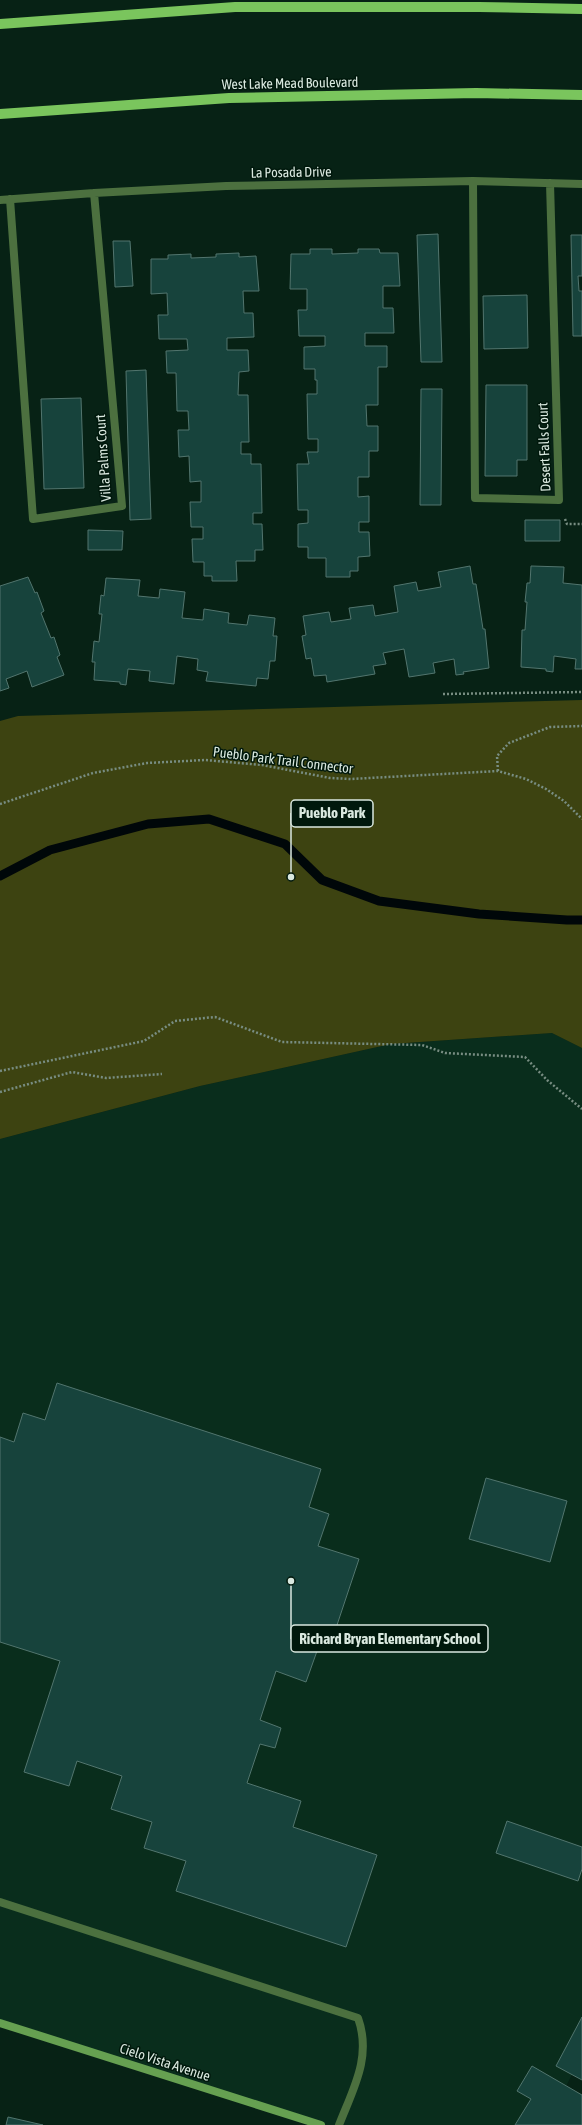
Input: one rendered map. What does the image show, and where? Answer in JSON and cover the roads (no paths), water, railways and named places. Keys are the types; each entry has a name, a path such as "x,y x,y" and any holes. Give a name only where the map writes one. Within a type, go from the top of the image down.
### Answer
{"main road":[{"path":"0,24 235,7 479,7 582,9"},
{"name":"West Lake Mead Boulevard","path":"0,114 229,98 476,93 582,95"}],"street":[{"name":"Desert Falls Court","path":"473,181 475,498 559,500 550,183"},
{"name":"La Posada Drive","path":"0,200 226,186 473,181 582,184"},
{"name":"Villa Palms Court","path":"10,199 33,518 122,506 94,193"},
{"path":"0,1902 358,2018 364,2042 362,2064 339,2125"},
{"name":"Cielo Vista Avenue","path":"0,2023 321,2125"}],"waterway":[{"path":"0,876 50,850 148,824 209,819 285,844 322,880 379,901 479,914 582,920"}],"place":[{"name":"Pueblo Park","path":"291,877"},
{"name":"Richard Bryan Elementary School","path":"291,1581"}]}
